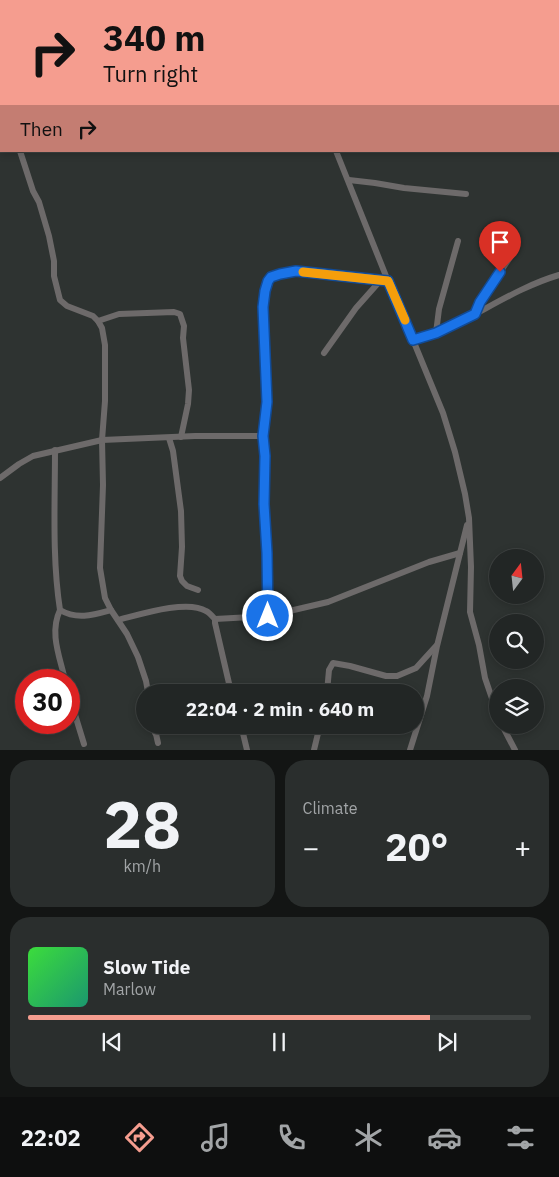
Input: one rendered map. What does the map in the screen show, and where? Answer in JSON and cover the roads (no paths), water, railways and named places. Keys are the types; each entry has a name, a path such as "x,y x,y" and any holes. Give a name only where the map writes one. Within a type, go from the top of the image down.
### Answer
{"street":[{"path":"20,152 50,236 54,276 60,300 67,306 93,316 102,328 105,345 105,401 102,440 103,485 100,568 105,598 127,634 138,657 147,684"},
{"path":"336,152 443,413 465,494 471,567 470,612 489,690"},
{"path":"348,180 466,194"},
{"path":"436,333 439,310 458,241"},
{"path":"475,314 480,302 511,256"},
{"path":"268,616 263,436 267,402 263,307 268,281 271,277 296,271 388,281"},
{"path":"413,340 436,333 528,286 559,276"},
{"path":"324,353 356,308 380,281"},
{"path":"98,321 119,314 174,312 180,314 184,326 183,338 189,390 181,437"},
{"path":"0,478 33,456 102,440 263,436"},
{"path":"169,438 173,451 181,511 182,547 180,576 187,586 198,590"},
{"path":"55,450 54,541 60,610 55,625 55,635 63,669"},
{"path":"410,750 427,696 468,518"},
{"path":"118,620 166,609 184,607 205,610 215,619 268,616 328,602 428,562 460,553"},
{"path":"60,610 69,615 76,616 111,610"},
{"path":"215,619 230,684"},
{"path":"328,684 329,670 333,664 350,666 386,676 397,676 416,668 437,646"},
{"path":"80,731 84,744"},
{"path":"155,734 158,743"},
{"path":"243,734 247,750"},
{"path":"314,750 318,734"},
{"path":"507,734 515,750"}]}
